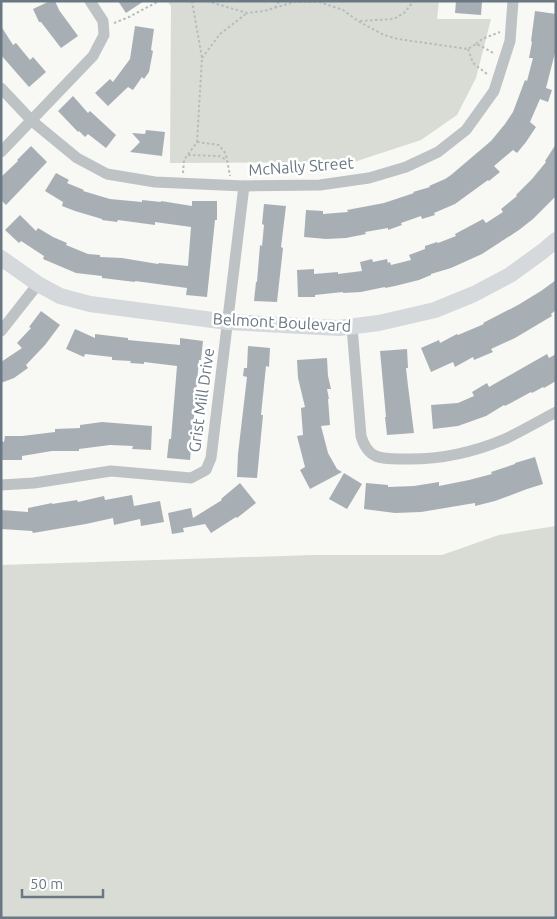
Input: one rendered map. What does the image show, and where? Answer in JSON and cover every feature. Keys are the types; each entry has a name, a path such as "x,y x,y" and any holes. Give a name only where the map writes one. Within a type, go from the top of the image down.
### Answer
{"street":[{"path":"1,152 93,56 104,35 104,27 103,21 90,1"},
{"name":"McNally Street","path":"1,88 32,120 76,158 107,174 155,182 232,186 320,185 369,178 406,167 438,152 466,130 494,91 510,41 513,1"},
{"name":"Grist Mill Drive","path":"1,485 34,483 111,471 191,478 206,470 211,458 244,186"},
{"name":"Belmont Boulevard","path":"1,258 38,284 60,296 90,304 228,322 352,327 435,310 474,294 510,275 556,240"},
{"path":"1,331 38,284"},
{"path":"352,327 361,436 366,448 376,457 386,459 425,459 467,452 506,438 556,412"}],"path":[{"path":"104,27 159,1"},
{"path":"183,183 184,160 197,142 202,58 192,1"},
{"path":"207,1 248,13 264,11 294,2 320,2 343,10 358,21 384,35 398,39 468,49 482,38 511,28"},
{"path":"275,8 279,1"},
{"path":"358,21 394,19 404,13 414,1"},
{"path":"202,58 220,34 248,13"},
{"path":"476,44 497,56 505,57"},
{"path":"468,49 473,63 497,82"},
{"path":"197,142 219,145 226,154 232,186"},
{"path":"188,155 219,156 227,160"}],"shaded area":[{"path":"167,1 439,1 437,19 491,19 476,78 457,115 421,140 354,162 170,163 171,6"},
{"path":"556,526 556,918 1,918 1,565 313,555 442,555 499,535"}],"building":[{"path":"50,1 55,1 59,10 78,36 61,48 41,22 39,22 33,9"},
{"path":"118,1 144,1 126,13"},
{"path":"456,1 482,1 481,15 455,13"},
{"path":"535,11 556,14 556,49 546,88 552,90 548,102 540,99 530,122 536,127 526,142 517,153 513,150 494,166 500,172 455,204 434,213 435,215 422,219 421,216 388,230 388,228 365,232 366,234 346,238 304,237 306,210 323,211 323,214 348,212 347,210 384,203 414,193 430,187 451,175 491,141 513,112 525,80 527,81 533,58 529,58"},
{"path":"1,26 13,45 16,43 30,60 33,57 46,72 29,87 1,55"},
{"path":"135,26 154,29 151,50 153,51 149,72 144,79 142,77 133,90 128,87 108,106 95,93 110,79 113,82 130,59"},
{"path":"73,96 88,113 90,111 116,135 106,148 88,134 85,137 78,132 58,111"},
{"path":"146,130 165,132 162,156 130,152 140,142 132,133 145,134"},
{"path":"556,144 556,196 519,230 482,254 419,280 395,286 361,292 298,297 297,270 314,269 314,274 362,271 360,262 372,259 373,262 387,259 391,265 411,260 409,255 425,249 425,246 456,236 455,234 483,219 486,223 503,212 501,209 517,196 532,179 546,162"},
{"path":"31,146 47,162 6,205 1,200 1,177"},
{"path":"56,173 69,180 67,183 83,191 110,199 142,202 142,200 161,201 192,206 192,201 217,201 217,220 215,220 207,297 186,295 187,288 76,273 43,259 44,256 21,241 19,243 5,230 20,215 36,231 38,228 67,243 66,245 88,254 158,264 188,266 191,227 155,222 155,225 118,220 117,222 102,220 62,206 63,202 45,191"},
{"path":"264,204 286,206 277,302 254,301 260,245 262,246"},
{"path":"556,280 556,310 551,314 552,316 515,338 491,349 493,352 474,360 473,357 455,367 453,362 431,372 421,348 439,340 440,343 457,334 484,324 541,291"},
{"path":"41,311 60,325 45,345 26,365 28,368 14,378 1,383 1,362 22,348 17,343 31,328 29,327"},
{"path":"75,329 95,338 95,334 128,338 128,340 180,345 180,338 203,341 201,360 199,360 190,460 167,458 169,439 171,439 177,366 144,362 144,364 130,363 131,361 112,360 112,357 85,354 84,357 66,349"},
{"path":"248,346 270,348 269,367 266,366 261,415 263,415 257,478 237,477 247,377 243,376 244,368 247,368"},
{"path":"407,349 408,368 406,368 414,433 387,435 380,351"},
{"path":"547,354 549,358 556,354 556,381 504,405 486,416 458,426 433,429 431,405 458,403 474,396 472,392 487,383 489,387"},
{"path":"327,358 331,389 327,389 330,425 321,426 328,453 337,469 342,472 310,489 300,470 305,467 297,436 303,435 301,408 305,407 298,378 297,360"},
{"path":"102,422 152,426 151,450 132,449 133,446 110,445 79,449 79,451 52,451 22,456 22,460 1,460 1,441 4,442 5,436 55,432 55,429 80,428 80,425"},
{"path":"535,457 543,484 495,501 475,506 475,503 421,512 395,513 364,509 366,483 388,485 388,487 414,486 439,482 439,486 492,474 491,472"},
{"path":"344,473 362,484 347,509 329,499"},
{"path":"240,483 256,503 237,518 211,533 205,524 183,528 184,532 172,534 168,513 191,508 193,518 222,500"},
{"path":"132,495 134,506 160,501 164,522 141,526 140,519 114,525 113,518 33,533 32,531 1,529 1,510 28,512 28,508 52,503 77,500 78,502 104,496 105,500"}]}
